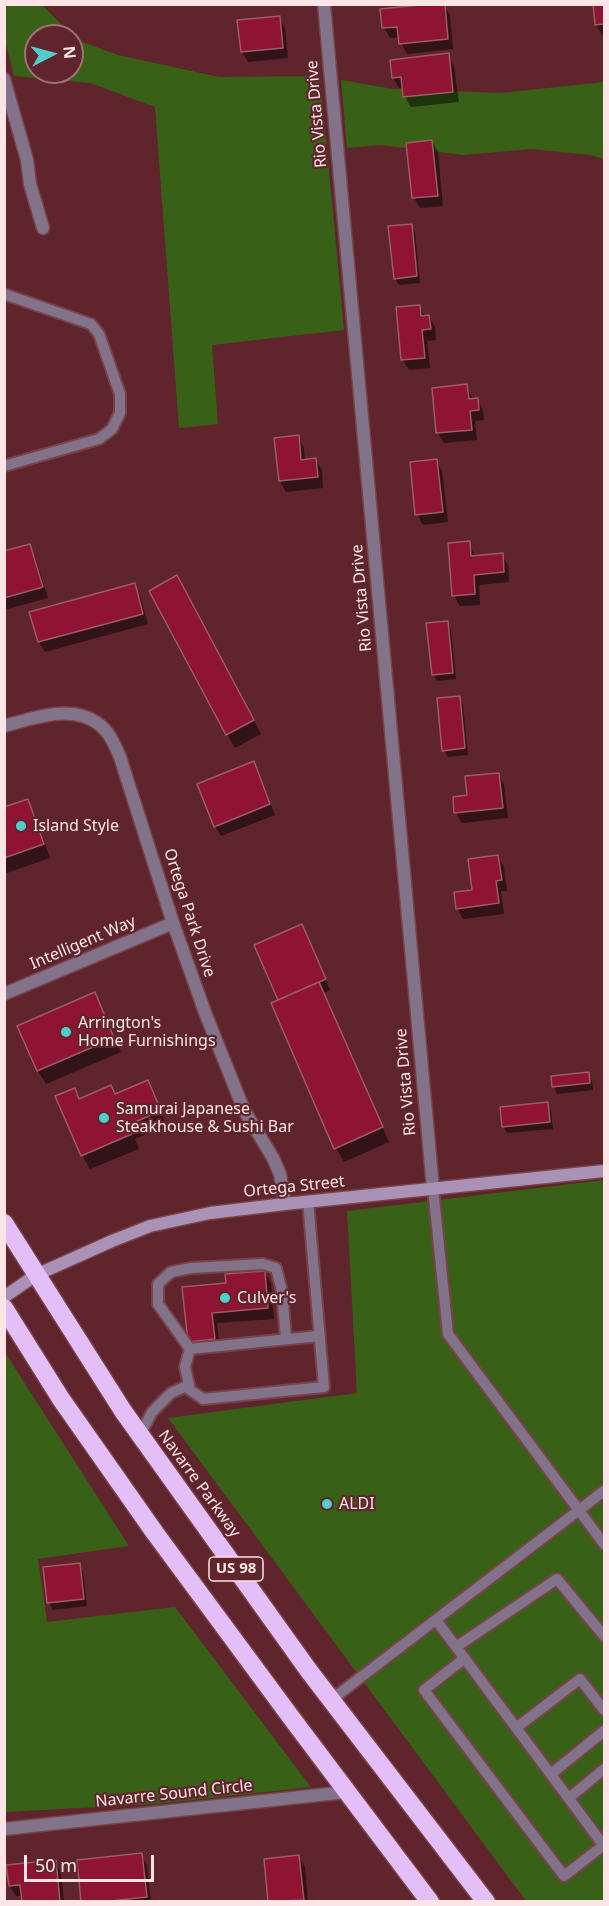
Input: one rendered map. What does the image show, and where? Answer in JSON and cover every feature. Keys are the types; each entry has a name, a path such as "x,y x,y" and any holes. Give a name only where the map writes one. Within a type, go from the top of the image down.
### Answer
{"highway":[{"name":"Navarre Parkway","path":"4,1223 140,1435 331,1700 486,1902"},
{"name":"US 98","path":"4,1308 68,1409 183,1570 430,1902"}],"street":[{"name":"Rio Vista Drive","path":"324,4 433,1188"},
{"path":"4,79 43,228"},
{"name":"Ortega Park Drive","path":"4,726 45,715 63,713 82,716 100,725 111,738 120,757 173,923 206,1015 244,1110 280,1174 285,1204"},
{"name":"Intelligent Way","path":"4,994 173,923"},
{"name":"Ortega Street","path":"4,1297 36,1275 76,1255 150,1226 210,1213 604,1172"},
{"name":"Navarre Sound Circle","path":"4,1829 347,1792"}],"lane":[{"path":"4,294 91,324 99,334 120,394 120,413 112,429 99,439 4,466"},
{"path":"433,1188 448,1334 604,1544"},
{"path":"190,1349 185,1366 190,1390 204,1400 324,1387 308,1201"},
{"path":"190,1349 158,1304 158,1284 171,1272 191,1268 263,1264 276,1268 282,1291 286,1339"},
{"path":"190,1349 319,1335"},
{"path":"140,1435 152,1412 171,1393 189,1385"},
{"path":"331,1700 604,1491"},
{"path":"456,1647 557,1579 604,1636"},
{"path":"436,1620 465,1658 516,1728 604,1845 564,1876 424,1690 465,1658"},
{"path":"516,1728 580,1679 604,1710"},
{"path":"551,1774 604,1731"},
{"path":"569,1798 604,1769"}],"green space":[{"path":"4,5 42,5 61,24 24,24 24,77 14,76 5,41"},
{"path":"84,43 118,55 219,77 320,76 344,330 212,345 218,424 179,428 155,107 84,82"},
{"path":"341,80 393,89 501,93 604,82 604,159 591,155 531,149 463,155 381,145 347,148"},
{"path":"604,1180 604,1901 526,1901 168,1418 357,1393 347,1211"},
{"path":"4,1351 129,1546 38,1559 47,1622 175,1607 311,1787 156,1804 5,1812"}],"building":[{"path":"445,4 448,39 399,44 397,27 382,28 380,9"},
{"path":"593,4 604,4 604,24 595,25"},
{"path":"280,16 283,48 241,52 237,20"},
{"path":"449,53 453,92 403,97 401,77 392,78 390,60"},
{"path":"432,140 438,196 412,198 406,143"},
{"path":"412,224 417,276 394,279 388,226"},
{"path":"420,305 421,316 429,315 431,329 422,330 425,358 401,360 396,307"},
{"path":"467,384 469,399 478,398 479,410 470,411 472,430 436,433 432,388"},
{"path":"299,435 301,460 316,458 318,477 279,481 274,438"},
{"path":"437,459 443,512 415,515 410,462"},
{"path":"470,541 471,556 503,553 504,572 474,575 475,594 452,596 448,543"},
{"path":"30,544 43,587 4,598 4,551"},
{"path":"177,575 254,720 226,735 149,591"},
{"path":"135,583 143,614 38,642 29,612"},
{"path":"448,621 453,673 432,675 426,623"},
{"path":"460,696 465,748 442,751 437,698"},
{"path":"254,761 270,804 214,827 197,784"},
{"path":"499,773 503,808 454,813 453,797 467,795 465,776"},
{"name":"Island Style","path":"28,799 44,844 4,858 4,807"},
{"path":"498,855 502,880 496,881 499,903 456,909 454,892 472,890 468,859"},
{"path":"302,924 326,979 278,1000 254,945"},
{"path":"319,982 383,1127 334,1149 271,1003"},
{"name":"Arrington's Home Furnishings","path":"95,992 114,1038 37,1071 17,1026"},
{"path":"589,1072 590,1083 552,1087 551,1076"},
{"name":"Samurai Japanese Steakhouse & Sushi Bar","path":"148,1080 161,1111 128,1125 132,1134 81,1156 55,1096 75,1088 79,1099 111,1085 115,1094"},
{"path":"548,1102 550,1122 502,1127 500,1107"},
{"name":"Culver's","path":"265,1271 268,1308 212,1313 215,1339 188,1342 182,1287 226,1283 225,1274"},
{"path":"80,1563 84,1599 47,1603 43,1567"},
{"path":"142,1853 147,1897 81,1902 77,1860"},
{"path":"299,1855 304,1900 268,1902 264,1859"},
{"path":"56,1860 60,1902 22,1902 20,1885 9,1886 6,1865"}],"place":[{"name":"Island Style","path":"21,826"},
{"name":"Arrington's Home Furnishings","path":"66,1032"},
{"name":"Samurai Japanese Steakhouse & Sushi Bar","path":"104,1118"},
{"name":"Culver's","path":"225,1298"},
{"name":"ALDI","path":"327,1504"}]}
